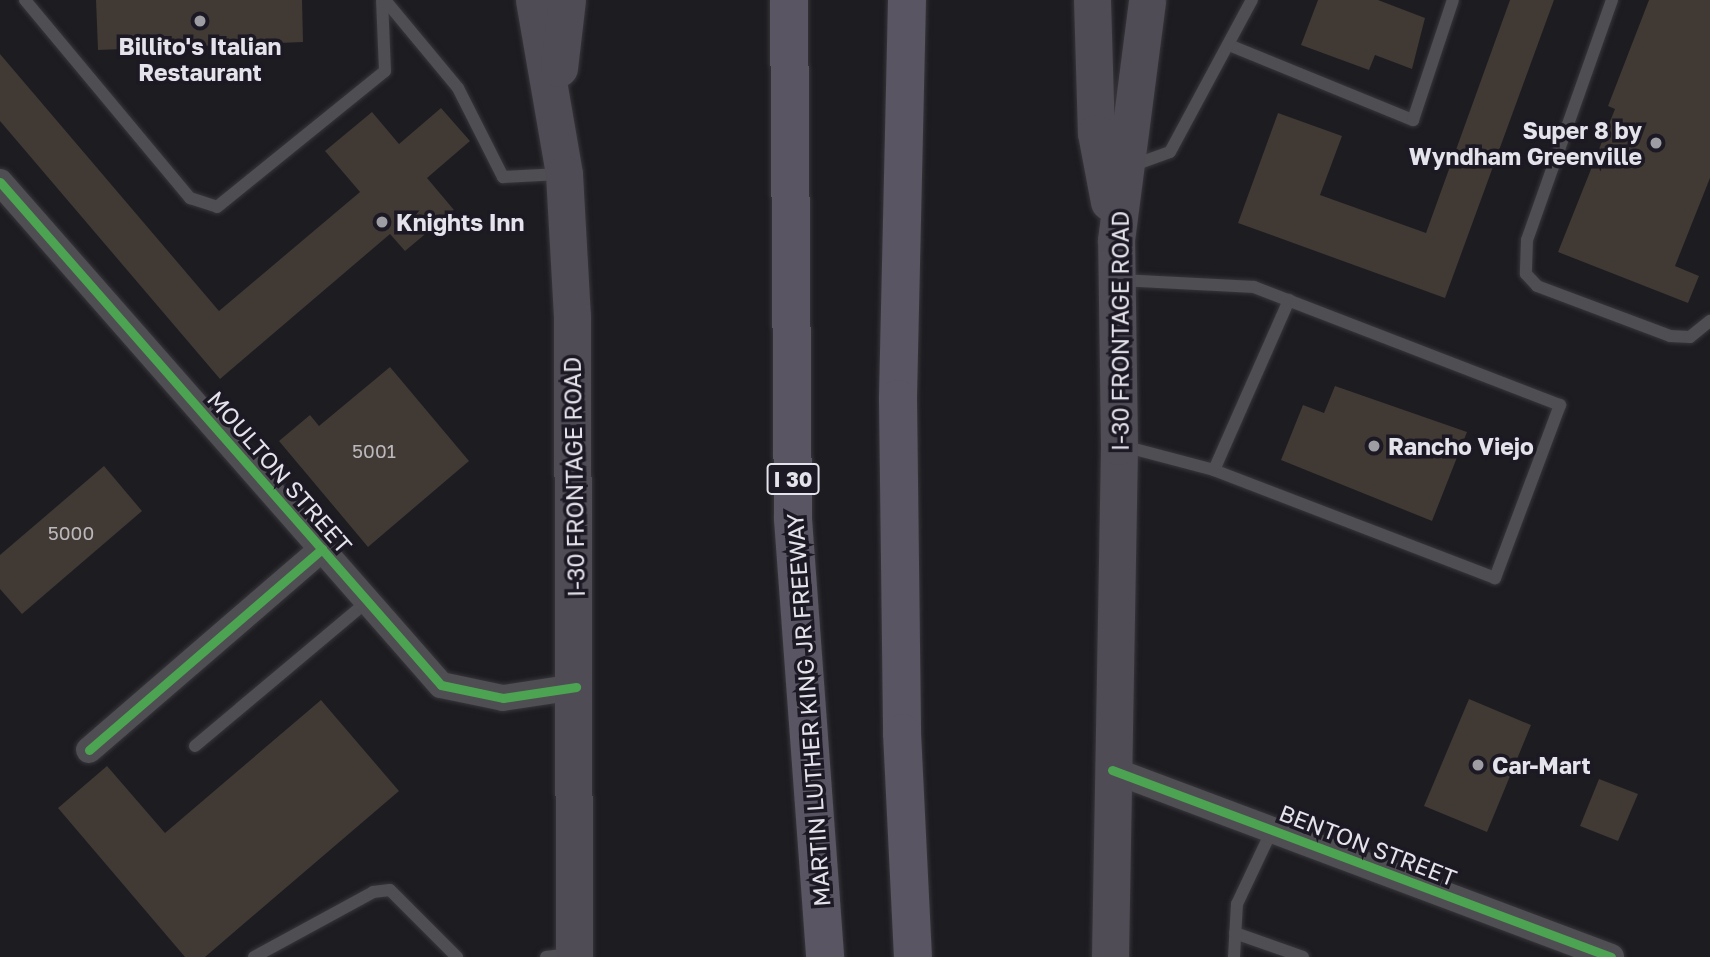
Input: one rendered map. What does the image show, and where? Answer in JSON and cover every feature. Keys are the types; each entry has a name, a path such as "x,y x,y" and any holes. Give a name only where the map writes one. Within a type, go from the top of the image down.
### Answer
{"highway":[{"name":"MARTIN LUTHER KING JR FREEWAY","path":"789,0 793,519 825,957"},
{"path":"907,0 899,427 902,733 913,957"}],"main road":[{"name":"I-30 FRONTAGE ROAD","path":"534,0 555,100 564,174 572,316 576,687 565,956"},
{"path":"555,100 567,0"},
{"path":"1092,0 1096,134 1116,240"},
{"name":"I-30 FRONTAGE ROAD","path":"1110,957 1119,446 1116,240 1147,0"}],"street":[{"name":"MOULTON STREET","path":"0,182 441,685 503,698 576,687"},
{"path":"89,750 322,549"},
{"name":"BENTON STREET","path":"1112,770 1611,957"}],"lane":[{"path":"25,0 190,198 217,207 385,71 384,0"},
{"path":"384,0 458,88 503,177 564,174"},
{"path":"1124,168 1170,152 1252,0"},
{"path":"1229,45 1413,120 1453,0"},
{"path":"1612,0 1527,240 1526,274 1537,286 1670,336 1690,337 1710,321"},
{"path":"1117,279 1254,287 1560,405 1495,578 1214,470 1119,446"},
{"path":"1214,470 1289,300"},
{"path":"195,746 368,601"},
{"path":"1234,957 1237,904 1272,830"},
{"path":"254,957 373,892 390,890 457,957"},
{"path":"1235,933 1303,957"}],"building":[{"name":"Billito's Italian Restaurant","path":"96,0 302,0 303,42 98,50"},
{"path":"1318,0 1378,0 1425,18 1412,69 1375,55 1369,70 1301,45"},
{"path":"1510,0 1554,0 1445,298 1238,223 1278,113 1342,136 1320,195 1426,233"},
{"name":"Super 8 by Wyndham Greenville","path":"1649,0 1710,0 1710,178 1675,266 1699,276 1688,303 1558,252 1615,109 1608,106"},
{"name":"Knights Inn","path":"0,54 219,311 360,192 325,151 372,112 399,144 441,108 470,141 427,178 454,210 405,251 390,234 220,379 0,121"},
{"path":"390,367 469,461 368,547 279,441 310,415 319,426"},
{"name":"Rancho Viejo","path":"1335,386 1467,432 1432,521 1281,460 1303,405 1324,413"},
{"path":"104,466 142,511 22,614 0,589 0,555"},
{"name":"Car-Mart","path":"1469,699 1531,725 1487,832 1424,806"},
{"path":"321,700 399,791 205,957 185,957 58,808 107,766 165,833"},
{"path":"1599,779 1638,794 1618,841 1580,826"}],"cycle path":[{"path":"0,182 441,685 503,698 576,687"},
{"path":"89,750 322,549"},
{"path":"1112,770 1611,957"}],"place":[{"name":"Billito's Italian Restaurant","path":"200,21"},
{"name":"Super 8 by Wyndham Greenville","path":"1656,143"},
{"name":"Knights Inn","path":"382,222"},
{"name":"Rancho Viejo","path":"1374,446"},
{"name":"Car-Mart","path":"1478,765"}]}
